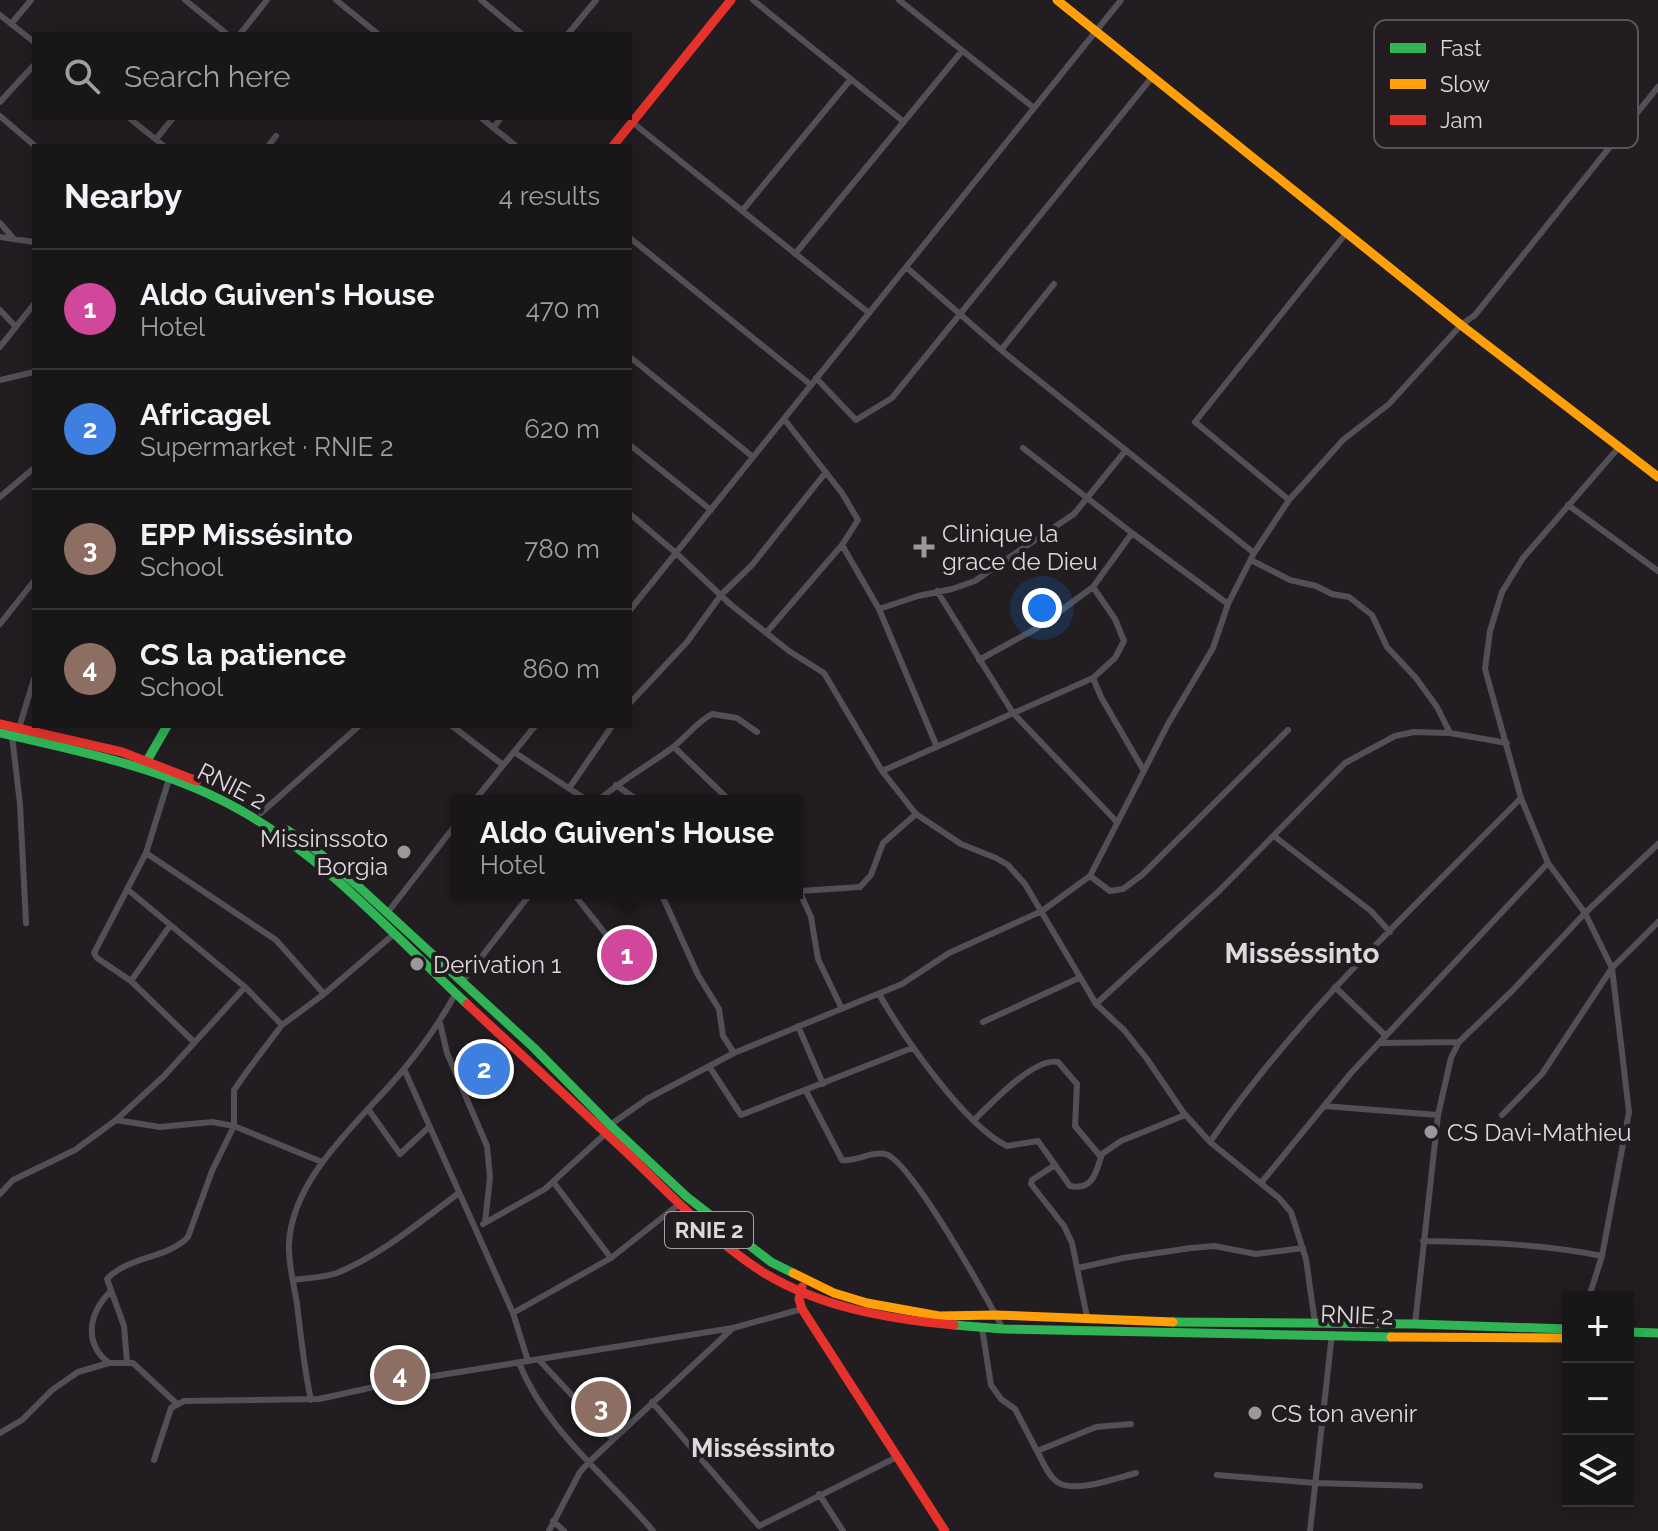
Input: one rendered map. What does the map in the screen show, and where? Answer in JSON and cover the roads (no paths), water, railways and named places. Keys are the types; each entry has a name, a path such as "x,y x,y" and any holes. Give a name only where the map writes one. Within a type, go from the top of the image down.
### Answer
{"main road":[{"path":"615,144 731,0"},
{"path":"1057,0 1461,325 1658,477"},
{"name":"RNIE 2","path":"0,724 15,732"},
{"path":"145,764 166,728"},
{"name":"RNIE 2","path":"0,733 15,732 92,744 206,785 261,813 310,845 533,1047 679,1204 727,1246 763,1272 867,1303 919,1314 1562,1329"},
{"name":"RNIE 2","path":"145,764 169,779 232,805 308,855 456,993 687,1197 746,1245 803,1285 856,1311 910,1321 1003,1329 1562,1338"},
{"path":"803,1285 799,1299 802,1309 945,1531"},
{"path":"1634,1332 1658,1332"},
{"path":"1634,1339 1658,1340"}],"street":[{"path":"11,24 31,0"},
{"path":"185,0 225,32"},
{"path":"242,32 267,0"},
{"path":"336,0 376,32"},
{"path":"570,32 596,0"},
{"path":"753,0 904,122"},
{"path":"899,0 1034,108"},
{"path":"632,608 1121,0"},
{"path":"487,2 520,32"},
{"path":"0,15 32,40"},
{"path":"795,254 962,51"},
{"path":"0,102 32,67"},
{"path":"816,378 854,419 860,420 896,394 1153,76"},
{"path":"742,211 851,79"},
{"path":"1638,112 1658,87"},
{"path":"0,116 33,144"},
{"path":"131,120 160,144 172,120"},
{"path":"483,120 513,144"},
{"path":"493,128 499,120"},
{"path":"632,122 869,313"},
{"path":"270,144 276,136"},
{"path":"476,1228 554,1183 608,1130 647,1099 734,1053 902,984 949,953 1042,911 1090,876 1168,724 1213,648 1228,604 1252,556 1289,500 1343,440 1389,404 1461,325 1475,315 1609,148"},
{"path":"0,223 14,239"},
{"path":"1289,500 1195,422 1347,232"},
{"path":"0,237 32,242"},
{"path":"632,240 811,385"},
{"path":"906,267 1001,350 1252,556 1287,579 1349,597 1372,615 1387,647 1416,678 1437,707 1450,733"},
{"path":"1001,350 1054,284"},
{"path":"0,347 32,307"},
{"path":"0,310 16,327"},
{"path":"632,359 753,457"},
{"path":"0,380 32,372"},
{"path":"766,633 842,545 858,520 826,472 784,419"},
{"path":"1591,1291 1602,1256 1629,1112 1612,968 1585,913 1548,863 1521,798 1485,669 1490,631 1502,592 1523,558 1620,446"},
{"path":"632,447 711,510"},
{"path":"1023,448 1228,604"},
{"path":"879,609 975,581 1061,524 1089,497 1126,450"},
{"path":"0,497 32,470"},
{"path":"632,701 687,642 721,595 752,565 826,472"},
{"path":"1568,505 1658,571"},
{"path":"632,516 766,633 824,673 882,771 916,814 961,844 1008,865 1025,884 1096,1004 1124,1030 1185,1115 1210,1142 1279,1198 1291,1212 1303,1248 1315,1325"},
{"path":"979,660 1037,628 1093,587 1132,533"},
{"path":"842,545 879,609 937,747"},
{"path":"0,624 32,584"},
{"path":"882,771 1093,678 1115,658 1124,641 1115,619 1093,587"},
{"path":"937,591 1013,713 1117,822"},
{"path":"1093,678 1144,771"},
{"path":"26,923 15,732 32,685"},
{"path":"605,795 674,747 693,727 712,714 737,718 757,732"},
{"path":"261,813 357,728"},
{"path":"455,728 503,765"},
{"path":"479,795 533,728"},
{"path":"570,787 611,728"},
{"path":"1090,876 1110,891 1123,889 1142,875 1288,730"},
{"path":"1096,1004 1202,908 1305,801 1354,757 1395,736 1414,732 1450,733 1507,743"},
{"path":"674,747 724,795"},
{"path":"514,752 580,795"},
{"path":"169,779 146,853 94,953 131,981 194,1042"},
{"path":"616,785 630,795"},
{"path":"1210,1142 1245,1092 1335,987 1521,798"},
{"path":"803,888 860,887 871,875 883,843 916,814"},
{"path":"386,914 451,831"},
{"path":"1274,836 1371,911 1390,932"},
{"path":"1415,1324 1438,1115 1451,1058 1459,1042 1585,913 1658,844"},
{"path":"146,853 276,940 324,994"},
{"path":"1261,1183 1386,1036 1548,863"},
{"path":"127,889 245,987 282,1025"},
{"path":"462,982 526,899"},
{"path":"578,899 616,947"},
{"path":"664,899 698,975 719,1009 723,1036 734,1053"},
{"path":"802,899 812,924 818,959 842,1009"},
{"path":"1502,1115 1542,1074 1612,968 1658,922"},
{"path":"131,981 169,927"},
{"path":"127,1362 124,1326 107,1279 134,1261 182,1244 188,1237 212,1171 234,1126 234,1090 282,1025 324,994 394,934"},
{"path":"983,1022 1079,978"},
{"path":"0,1194 4,1183 75,1150 116,1120 164,1076 245,987"},
{"path":"1335,987 1386,1036"},
{"path":"311,1400 303,1363 289,1244 292,1225 322,1162 404,1069 440,1023 456,993"},
{"path":"879,994 912,1048 974,1120 1007,1146 1038,1141 1070,1186 1082,1187 1096,1176 1101,1157 1121,1141 1185,1115"},
{"path":"440,1023 447,1053 487,1146 490,1177 485,1223"},
{"path":"798,1026 823,1084"},
{"path":"1381,1043 1459,1042"},
{"path":"709,1066 741,1115 912,1048"},
{"path":"974,1120 1021,1077 1046,1062 1058,1062 1077,1084 1075,1126 1101,1157"},
{"path":"404,1069 513,1313 528,1361"},
{"path":"806,1091 842,1160 883,1153 890,1155 946,1228 1003,1329"},
{"path":"1324,1106 1438,1115"},
{"path":"368,1109 400,1154 429,1127"},
{"path":"116,1120 151,1126 181,1127 212,1122 234,1126 322,1162"},
{"path":"1055,1165 1032,1180 1031,1184 1064,1226 1072,1243 1087,1320"},
{"path":"554,1183 611,1258"},
{"path":"293,1280 327,1275 352,1265 407,1231 459,1193"},
{"path":"513,1313 611,1258 679,1204"},
{"path":"1423,1241 1534,1245 1602,1256"},
{"path":"1078,1268 1191,1248 1214,1246 1256,1254 1303,1248"},
{"path":"109,1363 93,1344 91,1323 99,1304 110,1292"},
{"path":"154,1460 168,1415 176,1403 202,1400 311,1400 397,1382 733,1328 802,1309"},
{"path":"1634,1327 1658,1332"},
{"path":"549,1531 580,1472 588,1463 733,1328"},
{"path":"982,1328 991,1385 1001,1399 1015,1409 1055,1480 1070,1486 1090,1485 1136,1473"},
{"path":"1310,1531 1332,1334"},
{"path":"539,1360 612,1438"},
{"path":"0,1433 22,1420 65,1379 109,1363 127,1362 137,1366 176,1403"},
{"path":"519,1363 536,1400 588,1463 653,1531"},
{"path":"652,1402 761,1528 819,1494 897,1457"},
{"path":"0,1423 9,1428"},
{"path":"1037,1451 1096,1427 1131,1424"},
{"path":"1217,1475 1315,1483 1420,1486"},
{"path":"819,1494 843,1531"},
{"path":"553,1521 564,1531"}],"place":[{"name":"Clinique la grace de Dieu","path":"924,547"},
{"name":"Missinssoto Borgia","path":"404,852"},
{"name":"Aldo Guiven's House","path":"627,955"},
{"name":"Derivation 1","path":"417,964"},
{"name":"Africagel","path":"484,1069"},
{"name":"CS Davi-Mathieu","path":"1431,1132"},
{"name":"CS la patience","path":"400,1375"},
{"name":"EPP Missésinto","path":"601,1407"},
{"name":"CS ton avenir","path":"1255,1413"}],"district":[{"name":"Misséssinto","path":"1302,953"},
{"name":"Misséssinto","path":"763,1448"}]}
